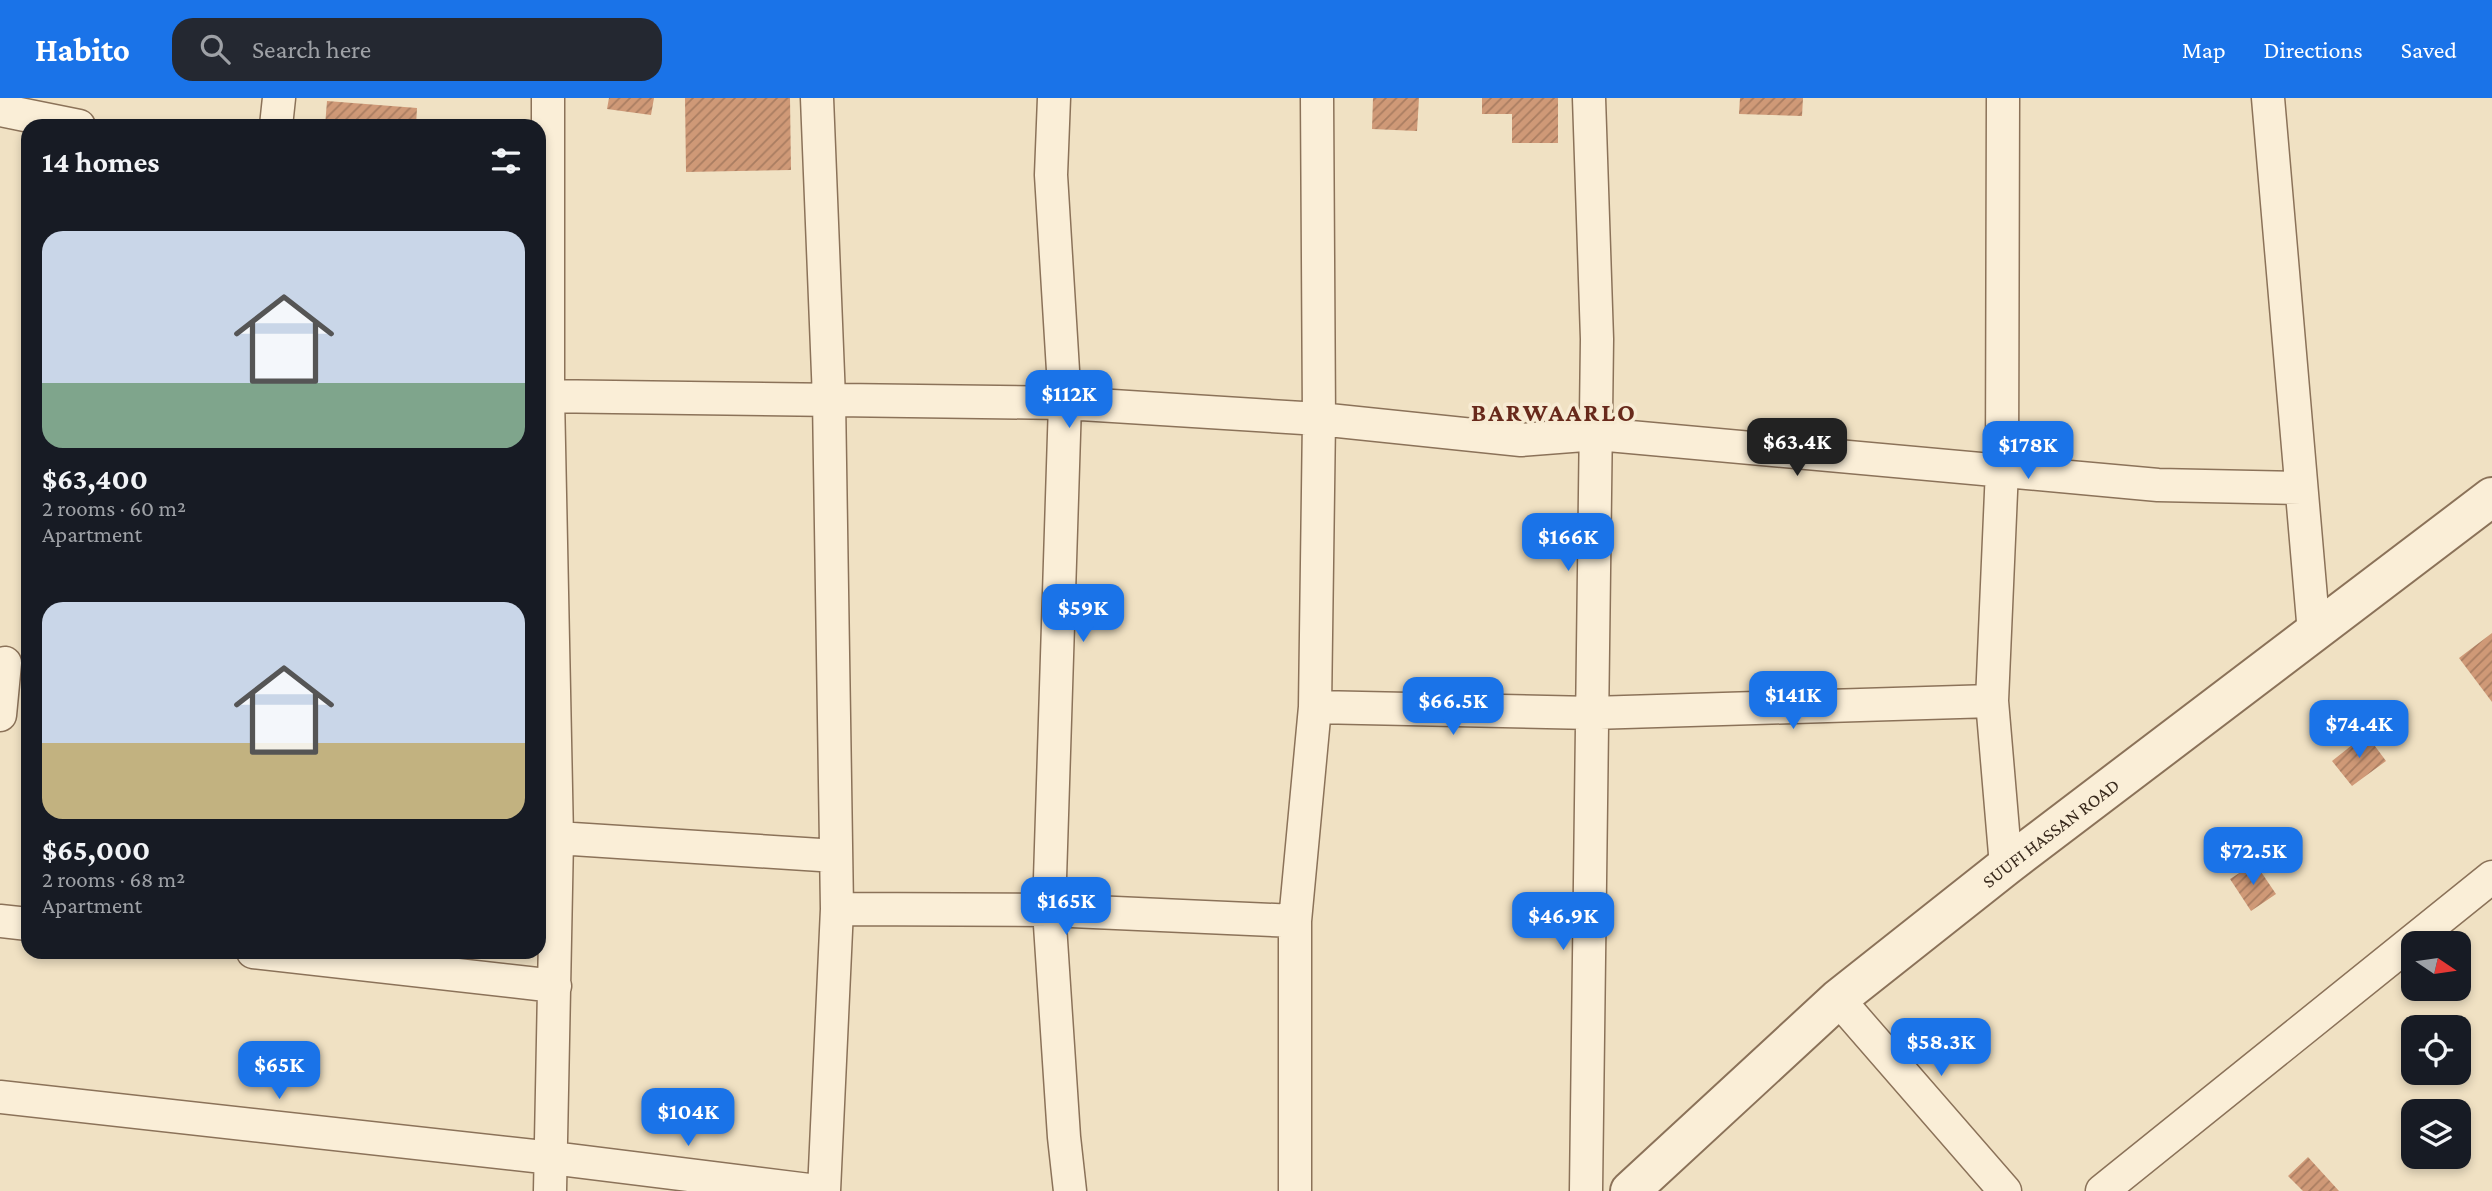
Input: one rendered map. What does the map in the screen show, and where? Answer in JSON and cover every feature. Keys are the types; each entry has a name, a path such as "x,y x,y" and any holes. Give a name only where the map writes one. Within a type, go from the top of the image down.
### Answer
{"street":[{"path":"277,119 279,98"},
{"path":"546,217 548,98"},
{"path":"817,98 829,399 837,909 824,1191"},
{"path":"1054,98 1051,175 1065,403 1049,910 1063,1137 1070,1191"},
{"path":"1295,1191 1295,920 1315,707 1319,419 1317,98"},
{"path":"1586,1191 1597,434 1589,98"},
{"path":"2003,98 2002,468 1992,701 2006,866"},
{"path":"2268,98 2314,634"},
{"path":"0,110 44,119"},
{"path":"546,396 1065,403 1319,419 1521,440 1597,434 2002,468 2158,485 2301,488"},
{"name":"SUUFI HASSAN ROAD","path":"1630,1191 1838,999 2006,866 2492,497"},
{"path":"546,656 547,742 558,838 550,1191"},
{"path":"0,715 11,664"},
{"path":"1315,707 1592,713 1992,701"},
{"path":"558,838 836,856"},
{"path":"2102,1191 2492,877"},
{"path":"837,909 1049,910 1295,920"},
{"path":"0,920 21,923"},
{"path":"315,959 555,986"},
{"path":"1838,999 2006,1191"},
{"path":"0,1097 552,1158 817,1191"}],"building":[{"path":"609,98 654,98 651,115 607,109"},
{"path":"685,98 790,98 791,170 686,172"},
{"path":"1373,98 1419,98 1417,131 1372,129"},
{"path":"1482,98 1558,98 1558,143 1512,143 1512,114 1482,114"},
{"path":"1740,98 1803,98 1802,116 1739,114"},
{"path":"327,101 417,108 416,119 326,119"},
{"path":"2492,633 2492,702 2459,658"},
{"path":"2366,734 2386,761 2352,786 2332,761"},
{"path":"2255,863 2276,894 2251,911 2230,879"},
{"path":"2308,1157 2339,1191 2303,1191 2288,1176"}],"district":[{"name":"BARWAARLO","path":"1554,412"}]}
